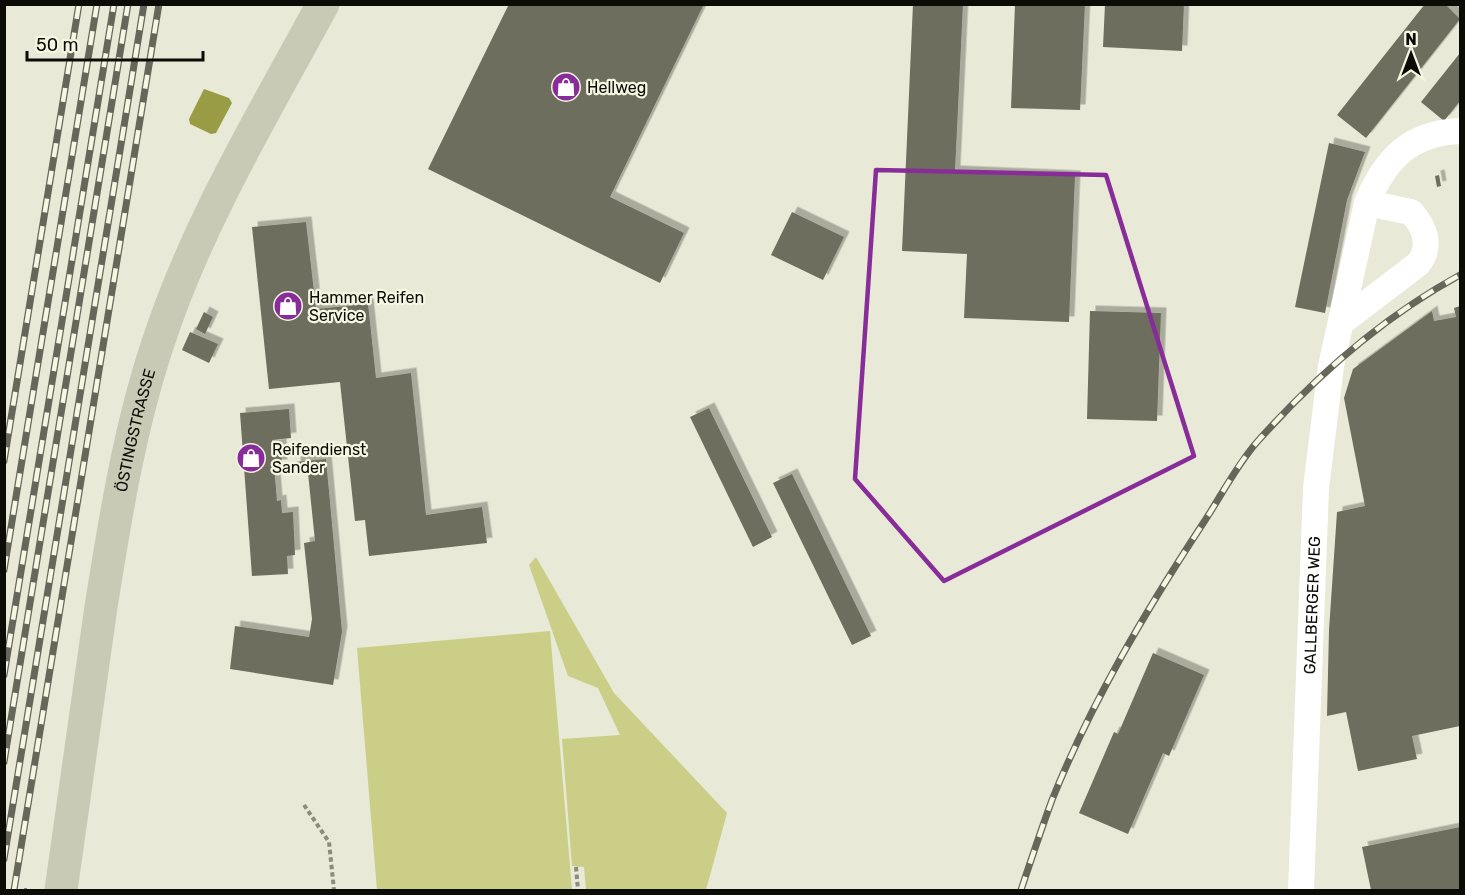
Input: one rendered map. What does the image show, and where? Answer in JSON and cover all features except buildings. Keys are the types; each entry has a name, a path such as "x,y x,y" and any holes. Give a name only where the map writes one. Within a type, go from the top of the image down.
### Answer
{"street":[{"name":"ÖSTINGSTRASSE","path":"61,891 114,526 143,390 169,311 203,231 323,4"},
{"name":"GALLBERGER WEG","path":"1301,891 1316,488 1331,366 1367,203 1384,167 1420,139 1432,134 1461,131"},
{"path":"1342,322 1418,264 1425,251 1425,236 1418,219 1411,212 1367,203"}],"path":[{"path":"304,805 329,842 334,891"},
{"path":"576,867 578,891"}],"highlighted area":[{"path":"876,170 1106,175 1194,456 944,581 855,479"}],"green space":[{"path":"536,557 614,693 727,813 706,890 586,890 584,867 572,866 562,739 620,735 598,688 568,676 529,565"},
{"path":"550,631 572,890 377,890 357,648"}],"shaded area":[{"path":"204,89 229,98 232,103 216,133 211,134 190,124 189,119"}],"railway":[{"path":"4,461 79,4"},
{"path":"4,570 97,4"},
{"path":"4,675 114,4"},
{"path":"4,762 128,4"},
{"path":"4,859 144,4"},
{"path":"14,890 159,4"},
{"path":"1021,890 1052,800 1102,693 1160,591 1242,461 1257,442 1327,371 1377,329 1460,275"}],"place":[{"name":"Hellweg","path":"566,87"},
{"name":"Hammer Reifen Service","path":"288,306"},
{"name":"Reifendienst Sander","path":"251,458"}]}
